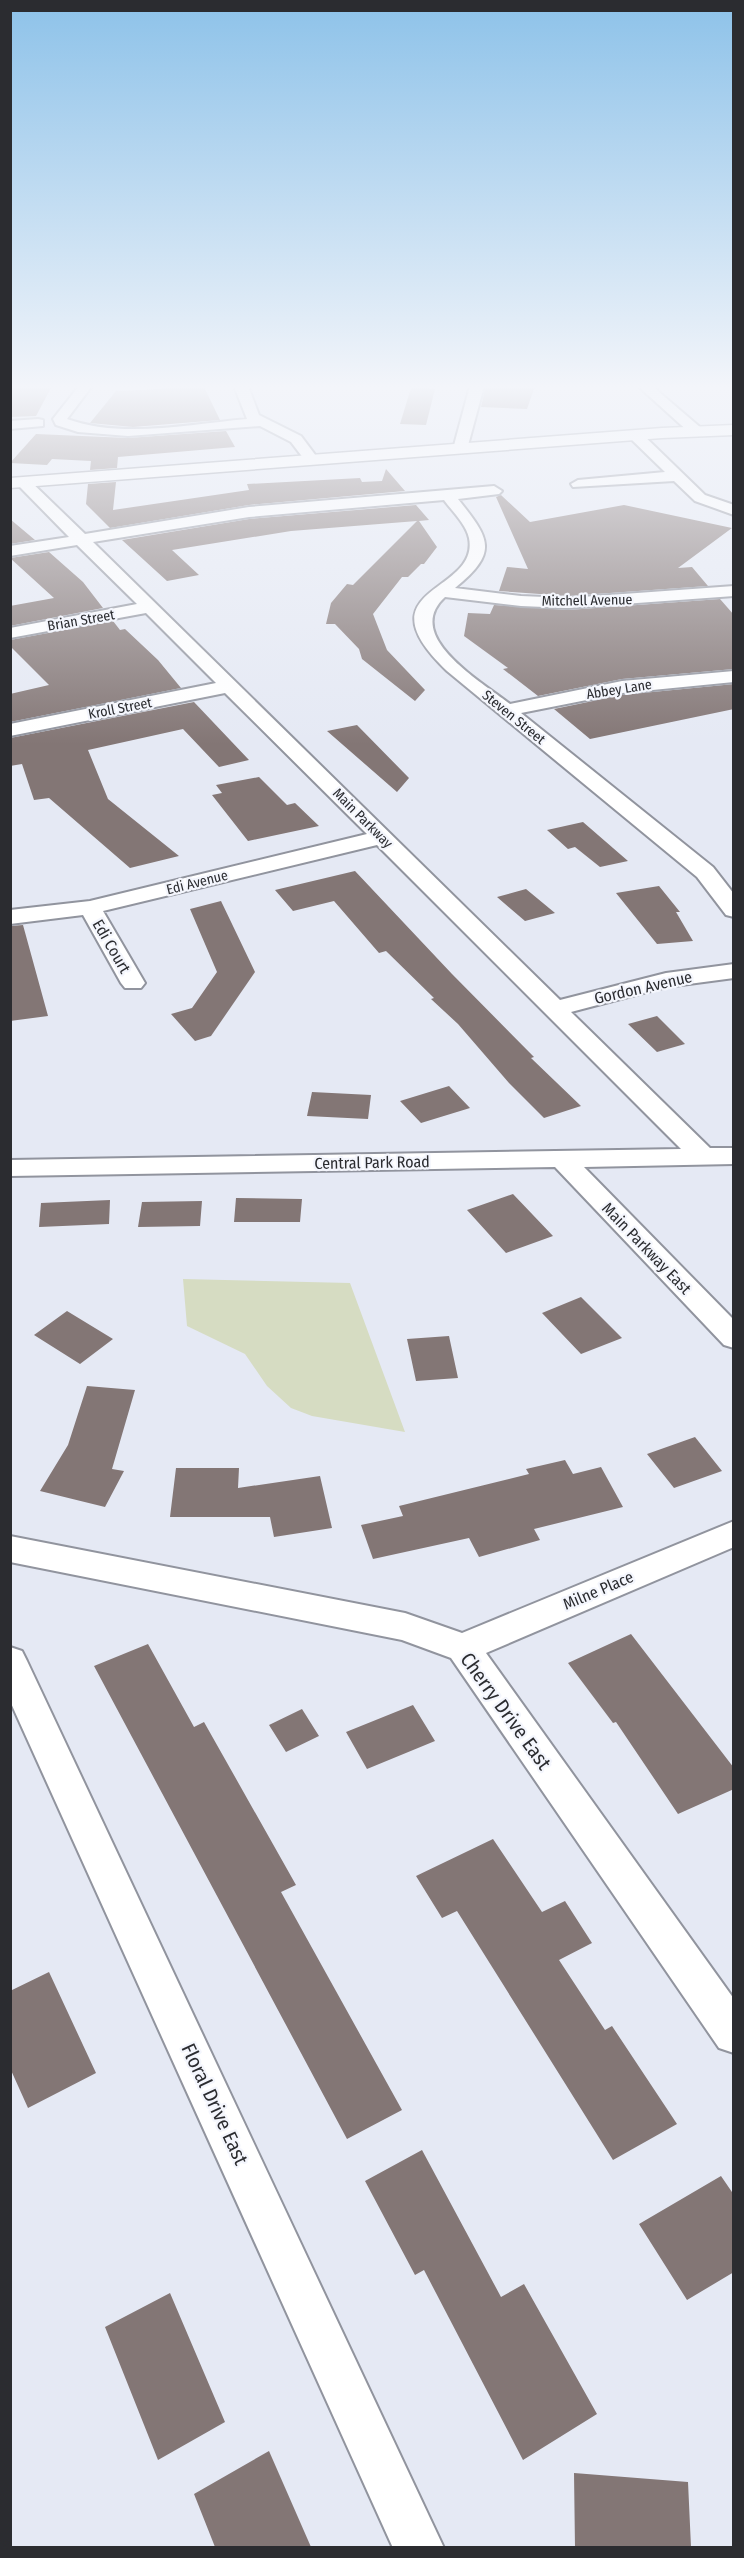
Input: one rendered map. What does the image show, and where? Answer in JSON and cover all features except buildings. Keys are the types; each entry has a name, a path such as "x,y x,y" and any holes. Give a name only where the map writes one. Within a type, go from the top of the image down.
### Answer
{"street":[{"name":"Main Parkway","path":"44,505 83,539 702,1156"},
{"path":"10,551 249,512 327,505"},
{"name":"Steven Street","path":"456,505 477,538 477,556 464,574 429,602 423,616 423,628 429,644 453,667 705,872 734,910"},
{"name":"Mitchell Avenue","path":"440,591 521,601 568,603 734,591"},
{"name":"Brian Street","path":"10,633 151,607"},
{"name":"Abbey Lane","path":"507,710 622,687 734,676"},
{"name":"Kroll Street","path":"10,730 230,686"},
{"name":"Edi Avenue","path":"10,917 90,908 382,837"},
{"name":"Edi Court","path":"90,908 133,983"},
{"name":"Gordon Avenue","path":"555,1009 659,980 705,972 734,971"},
{"name":"Central Park Road","path":"10,1168 734,1156"},
{"name":"Main Parkway East","path":"561,1158 734,1338"},
{"name":"Milne Place","path":"463,1648 734,1533"},
{"name":"Cherry Drive East","path":"10,1550 405,1627 463,1648 734,2034"},
{"name":"Floral Drive East","path":"10,1661 419,2547"}],"green space":[{"path":"183,1279 350,1283 405,1432 312,1416 291,1408 267,1386 245,1354 187,1326"}]}
